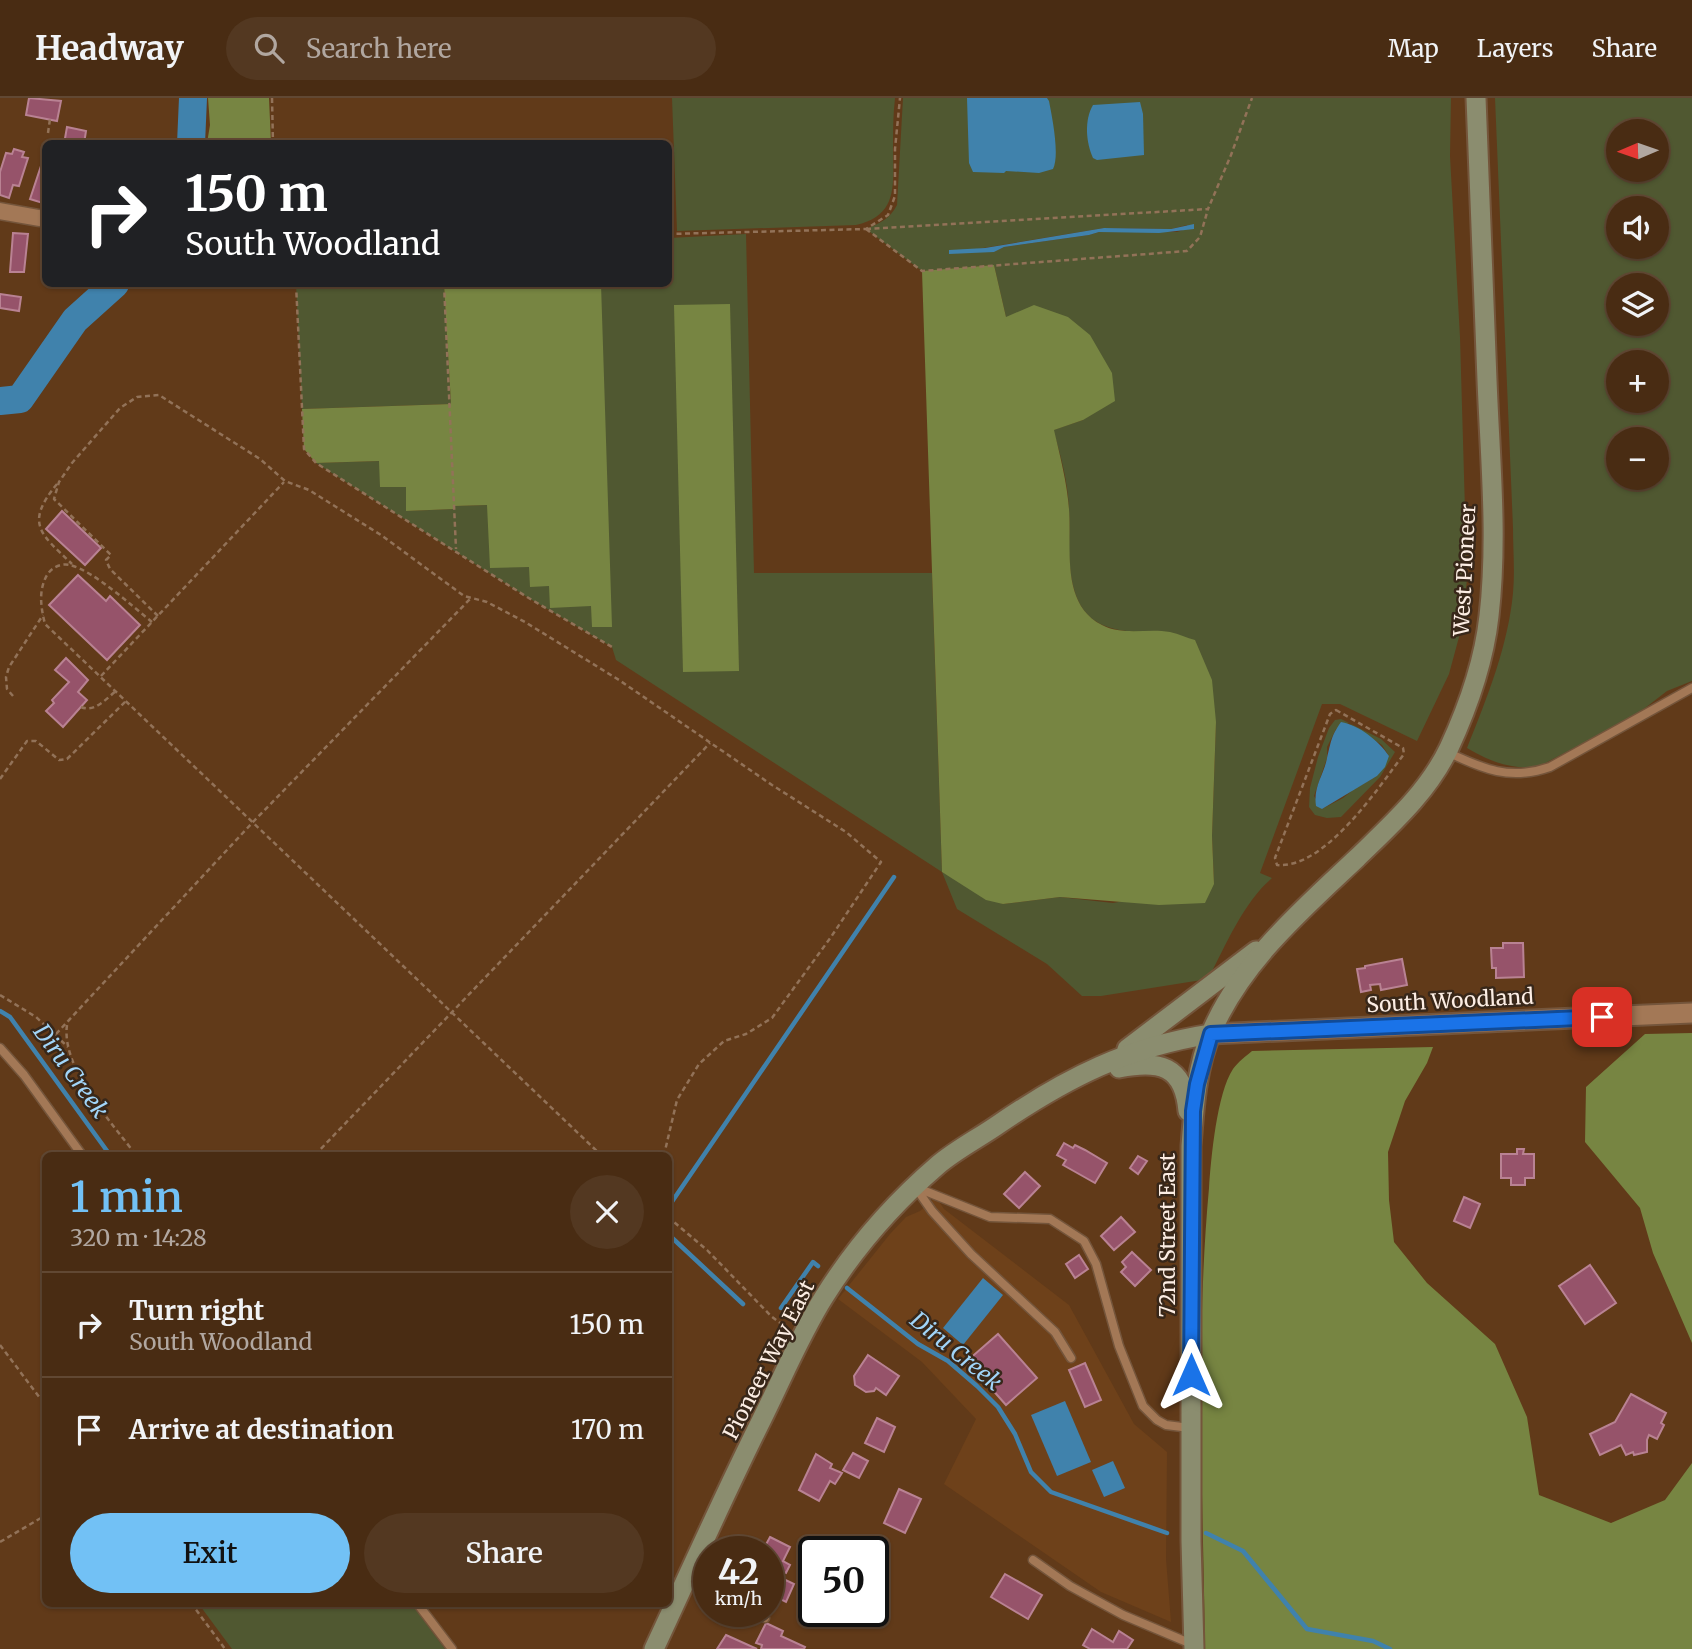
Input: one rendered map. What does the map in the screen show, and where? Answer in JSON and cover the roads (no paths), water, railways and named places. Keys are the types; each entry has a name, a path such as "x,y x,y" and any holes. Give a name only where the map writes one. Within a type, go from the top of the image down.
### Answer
{"main road":[{"name":"West Pioneer","path":"1211,1034 1250,968 1279,933 1409,808 1431,778 1447,752 1467,705 1481,658 1489,616 1492,576 1491,474 1476,98"},
{"path":"1114,1059 1279,933"},
{"name":"Pioneer Way East","path":"653,1649 823,1298 852,1258 915,1187 938,1165 969,1143 1077,1076 1114,1059 1170,1040 1211,1034"},
{"name":"72nd Street East","path":"1194,1647 1190,1428 1191,1146 1197,1084 1211,1034"},
{"path":"1077,1076 1142,1063 1167,1068 1183,1087 1188,1104 1191,1146"}],"street":[{"path":"0,211 39,218"},
{"name":"South Woodland","path":"1211,1034 1692,1013"}],"lane":[{"path":"1447,752 1484,770 1533,773 1550,767 1692,688"},
{"path":"0,1048 24,1075 80,1152"},
{"path":"915,1187 932,1211 971,1254 1055,1332 1071,1358"},
{"path":"915,1187 990,1217 1050,1219 1084,1241 1096,1264 1119,1346 1143,1406 1166,1425 1190,1428"},
{"path":"1033,1560 1070,1587 1194,1647"},
{"path":"688,1576 693,1579"},
{"path":"420,1607 452,1649"}],"water":[{"path":"967,98 1047,98 1056,146 1053,169 1039,173 973,172 969,163"},
{"path":"1140,102 1144,155 1097,160 1093,158 1087,132 1093,105"},
{"path":"1194,224 1194,229 1159,233 1099,232 1004,247 994,252 949,254 949,250 985,248 1104,228 1171,229"},
{"path":"1341,722 1368,734 1389,756 1385,767 1377,776 1322,809 1316,806 1316,792 1332,739"},
{"path":"983,1278 1003,1295 963,1345 943,1328"},
{"path":"1065,1401 1091,1462 1057,1476 1031,1415"},
{"path":"1113,1461 1125,1488 1104,1497 1092,1470"}],"waterway":[{"path":"191,140 193,98"},
{"path":"0,401 20,399 75,320 112,287"},
{"name":"Diru Creek","path":"672,1202 894,877"},
{"name":"Diru Creek","path":"0,1011 10,1017 108,1152"},
{"name":"Diru Creek","path":"672,1238 743,1304"},
{"name":"Diru Creek","path":"781,1308 813,1262 818,1266"},
{"name":"Diru Creek","path":"847,1288 918,1344 948,1361 977,1386 998,1407 1015,1434 1031,1472 1051,1492 1167,1533"},
{"name":"Diru Creek","path":"1206,1533 1243,1551 1307,1629 1373,1641 1390,1649"}]}
